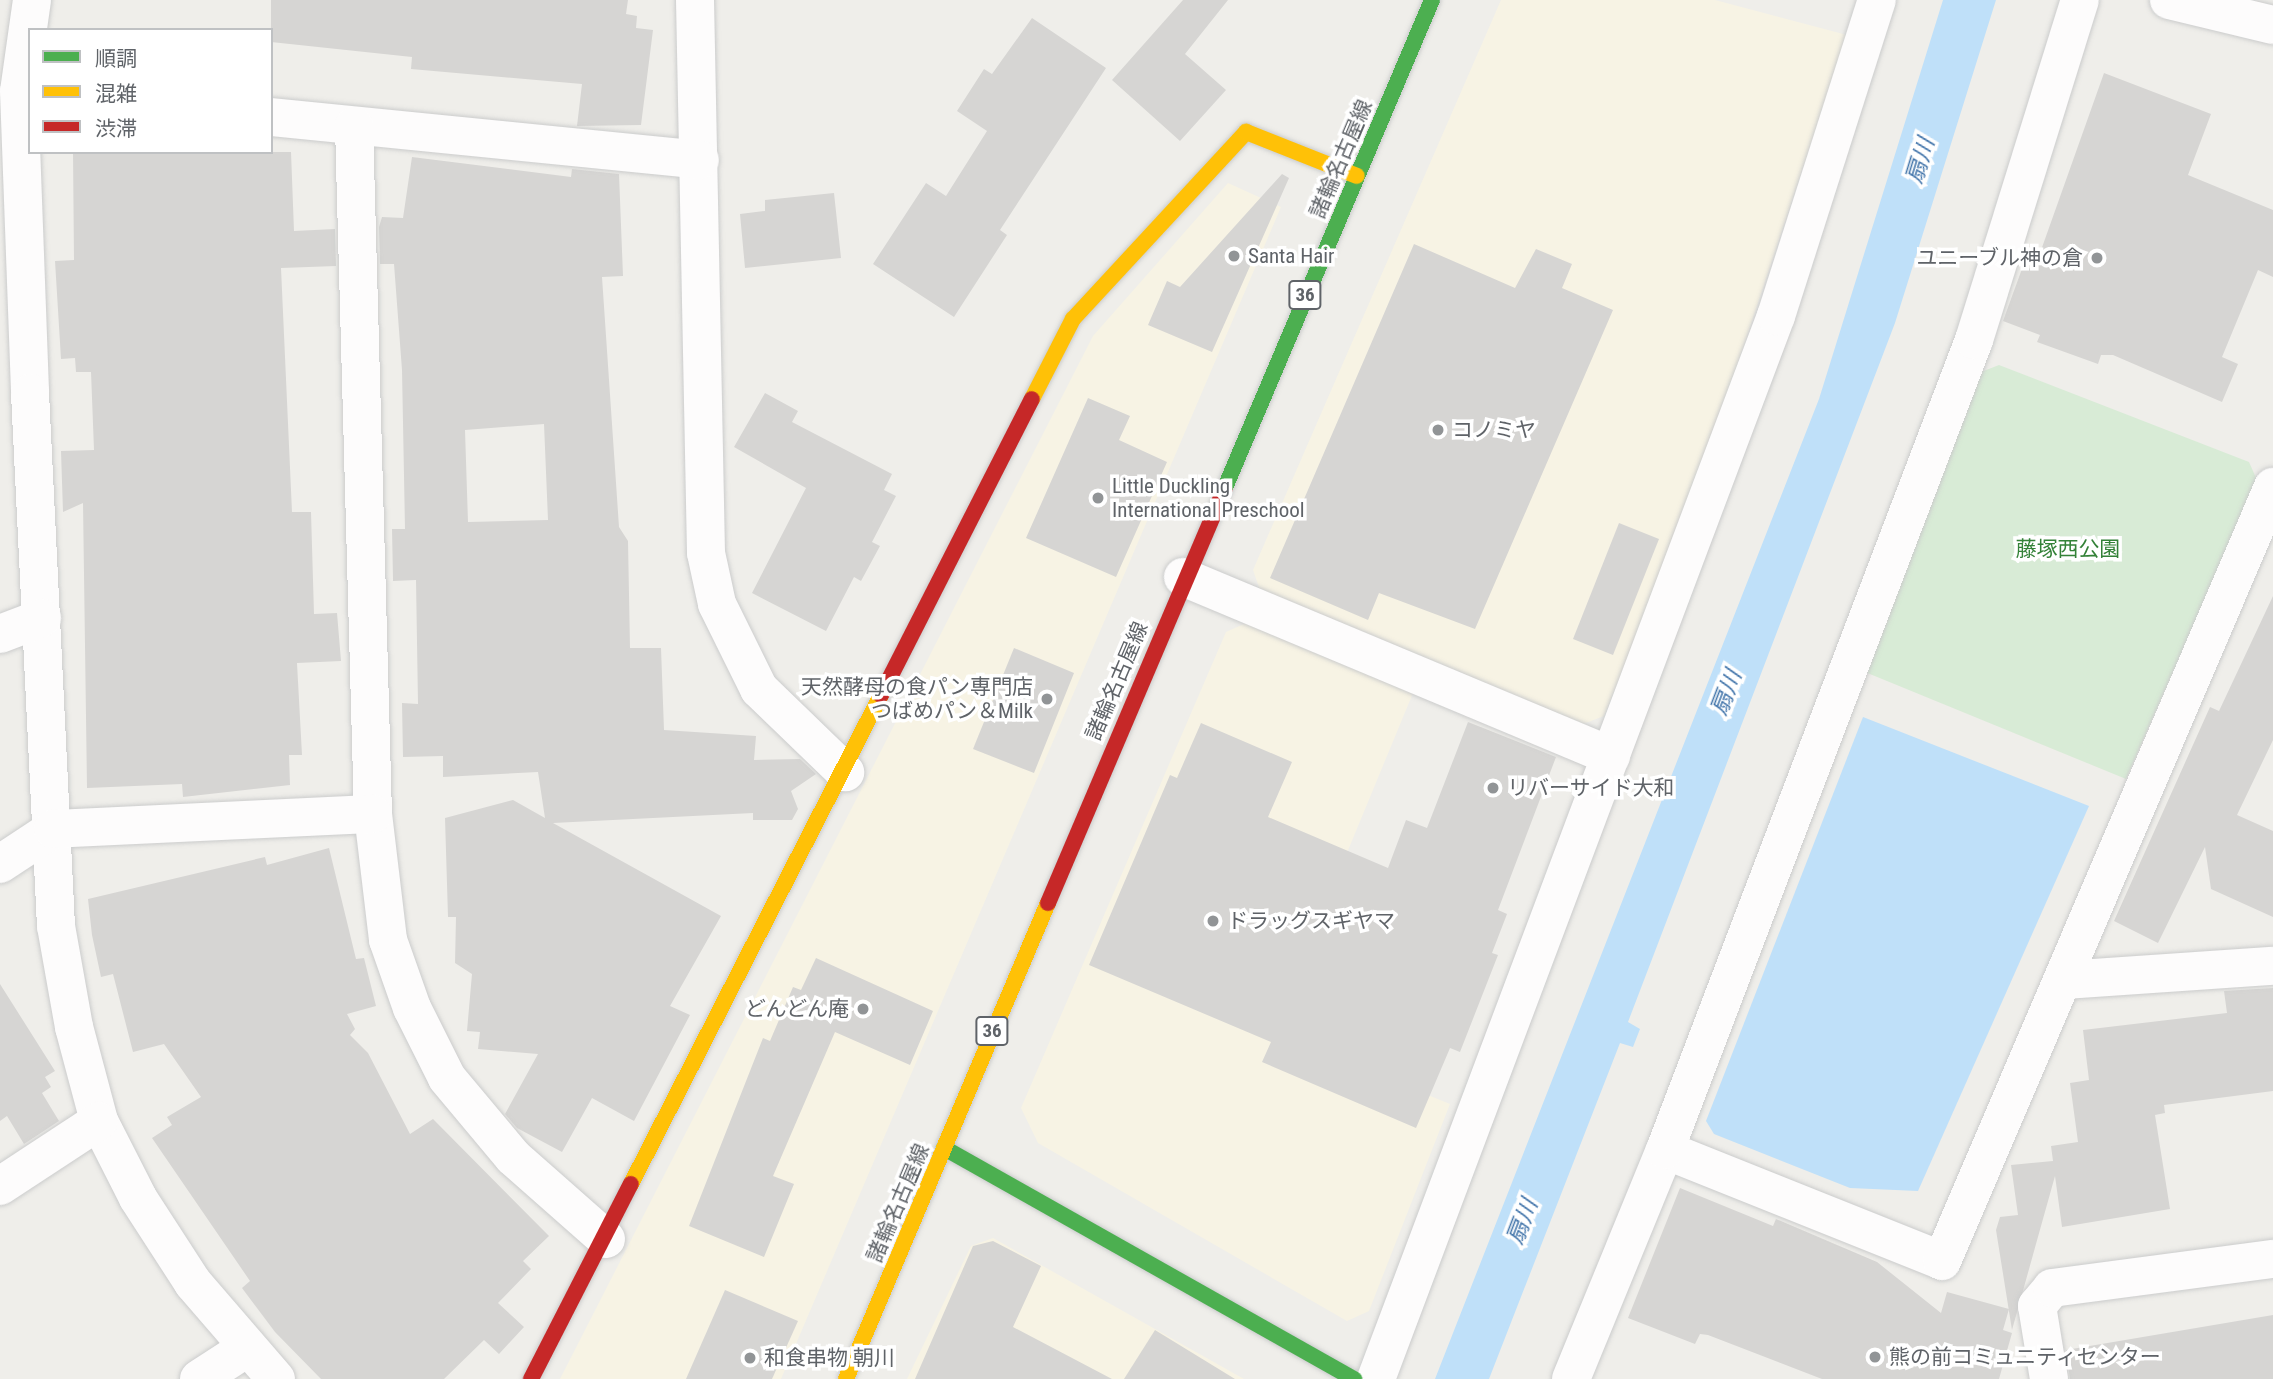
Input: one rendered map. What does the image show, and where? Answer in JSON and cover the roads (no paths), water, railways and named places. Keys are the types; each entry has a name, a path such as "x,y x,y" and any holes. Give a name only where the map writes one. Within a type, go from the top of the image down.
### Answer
{"street":[{"path":"32,0 16,89 15,389 43,618 56,926 99,1121 192,1283 276,1379"},
{"path":"695,0 706,553 717,604 760,690 845,772"},
{"name":"諸輪名古屋線","path":"846,1379 1183,577 1432,0"},
{"path":"1376,1379 1776,316 1877,0"},
{"path":"1570,1379 1665,1150 1974,340 2080,0"},
{"path":"2169,0 2273,25"},
{"path":"273,117 700,160"},
{"path":"354,125 373,814 388,940 412,1009 447,1078 513,1157 606,1239"},
{"path":"531,1379 606,1239 845,772 1073,319 1246,132 1357,176"},
{"path":"1665,1150 1942,1261 2065,980 2273,487"},
{"path":"1183,577 1611,757"},
{"path":"0,634 43,618"},
{"path":"0,864 53,829 373,814"},
{"path":"2065,980 2273,966"},
{"path":"0,1185 99,1121"},
{"path":"944,1148 1354,1379"},
{"path":"2049,1379 2037,1306 2052,1288 2273,1259"},
{"path":"199,1379 247,1348"}],"water":[{"name":"扇川","path":"1943,0 1996,0 1895,323 1628,1022 1640,1029 1633,1047 1620,1043 1489,1379 1435,1379 1819,399"},
{"path":"1863,717 2089,806 1918,1191 1850,1188 1714,1134 1706,1121"}],"place":[{"name":"Santa Hair","path":"1234,256"},
{"name":"ユニーブル神の倉","path":"2097,258"},
{"name":"コノミヤ","path":"1438,430"},
{"name":"Little Duckling International Preschool","path":"1098,498"},
{"name":"天然酵母の食パン専門店 つばめパン＆Milk","path":"1047,699"},
{"name":"リバーサイド大和","path":"1493,788"},
{"name":"ドラッグスギヤマ","path":"1213,921"},
{"name":"どんどん庵","path":"863,1009"},
{"name":"熊の前コミュニティセンター","path":"1875,1357"},
{"name":"和食串物 朝川","path":"750,1358"}],"park label":[{"name":"藤塚西公園","path":"2068,549"}]}
